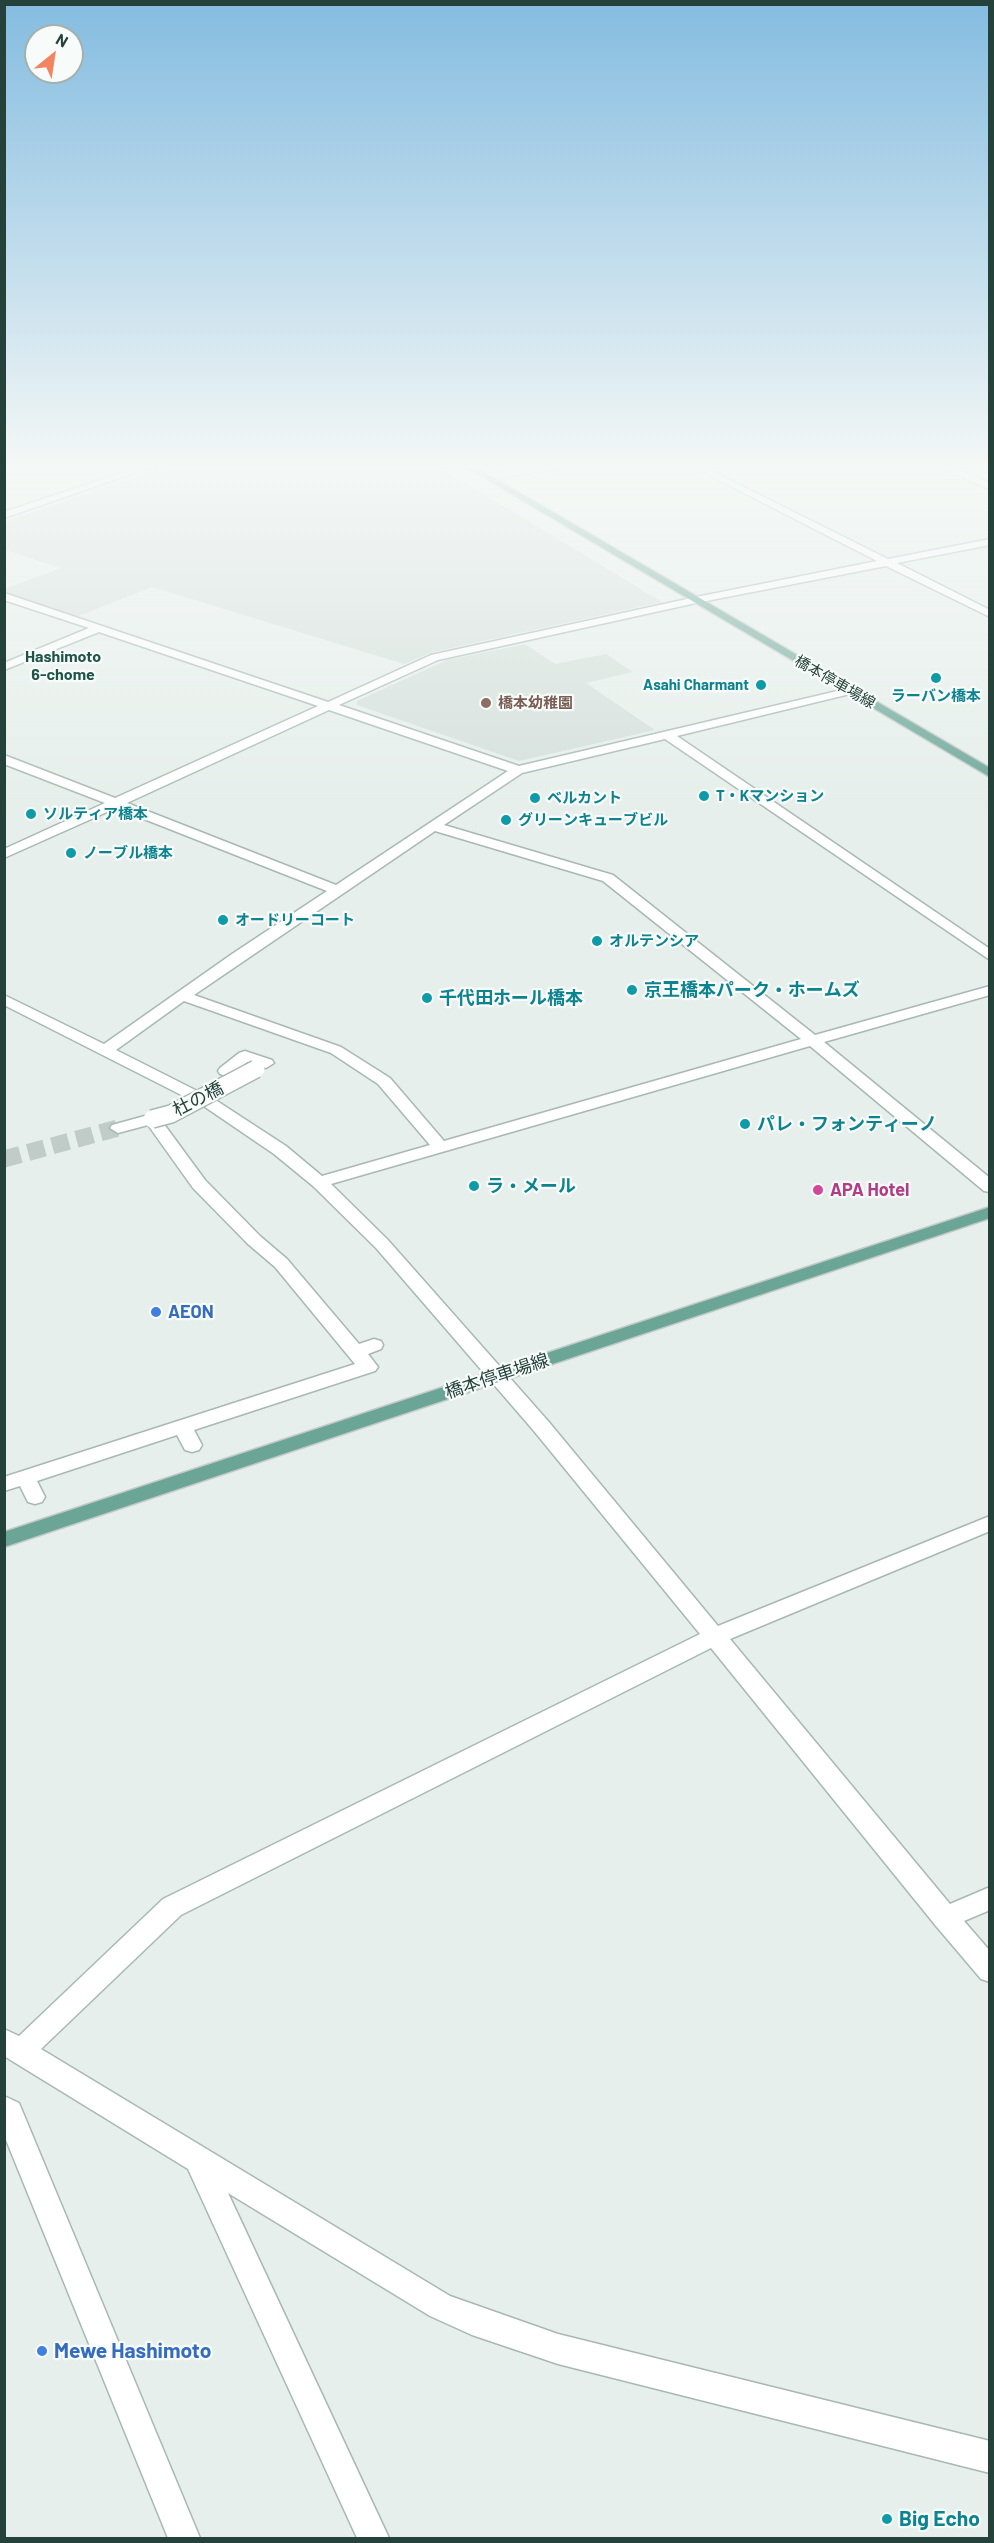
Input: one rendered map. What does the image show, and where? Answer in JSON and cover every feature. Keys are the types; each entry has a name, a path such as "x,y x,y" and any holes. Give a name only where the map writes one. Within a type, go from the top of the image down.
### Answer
{"main road":[{"name":"橋本停車場線","path":"665,582 987,769"},
{"name":"橋本停車場線","path":"4,1540 990,1212"}],"street":[{"path":"4,854 435,657 788,582"},
{"path":"926,582 990,614"},
{"path":"4,596 518,770"},
{"path":"4,667 99,628"},
{"path":"106,1050 337,890 518,770 850,691"},
{"path":"666,734 990,956"},
{"path":"4,759 337,890"},
{"path":"433,826 608,878 813,1041 990,1187"},
{"path":"319,1182 990,990"},
{"path":"183,996 336,1050 384,1081 440,1147"},
{"path":"4,999 211,1104 280,1150 319,1182 382,1244 499,1376 716,1636 990,1971"},
{"name":"杜の橋","path":"118,1128 171,1114 244,1066"},
{"path":"4,1484 368,1367 281,1263 254,1240 199,1184 152,1119"},
{"path":"355,1352 374,1345"},
{"path":"182,1426 192,1445"},
{"path":"26,1478 35,1497"},
{"path":"990,1523 760,1616 666,1659 172,1907 13,2046 432,2301 472,2320 558,2349 990,2457"},
{"path":"945,1918 990,1898"},
{"path":"4,2109 9,2112 184,2538"},
{"path":"198,2160 373,2538"}],"shaded area":[{"path":"25,582 629,582 662,602 433,652 404,664 152,587 76,617 5,592 5,589"},
{"name":"橋本幼稚園","path":"525,644 555,664 606,654 633,672 586,683 655,730 519,761 357,705 357,701 447,660"}],"tunnel":[{"path":"4,1159 118,1128"}],"place":[{"name":"ラーバン橋本","path":"936,678"},
{"name":"Asahi Charmant","path":"761,685"},
{"name":"橋本幼稚園","path":"486,703"},
{"name":"T・Kマンション","path":"704,796"},
{"name":"ベルカント","path":"535,798"},
{"name":"ソルティア橋本","path":"31,814"},
{"name":"グリーンキューブビル","path":"506,820"},
{"name":"ノーブル橋本","path":"71,853"},
{"name":"オードリーコート","path":"223,920"},
{"name":"オルテンシア","path":"597,941"},
{"name":"京王橋本パーク・ホームズ","path":"632,990"},
{"name":"千代田ホール橋本","path":"427,998"},
{"name":"パレ・フォンティーノ","path":"745,1124"},
{"name":"ラ・メール","path":"474,1186"},
{"name":"APA Hotel","path":"818,1190"},
{"name":"AEON","path":"156,1312"},
{"name":"Mewe Hashimoto","path":"42,2351"},
{"name":"Big Echo","path":"887,2519"}],"district":[{"name":"Hashimoto 6-chome","path":"63,666"}]}
